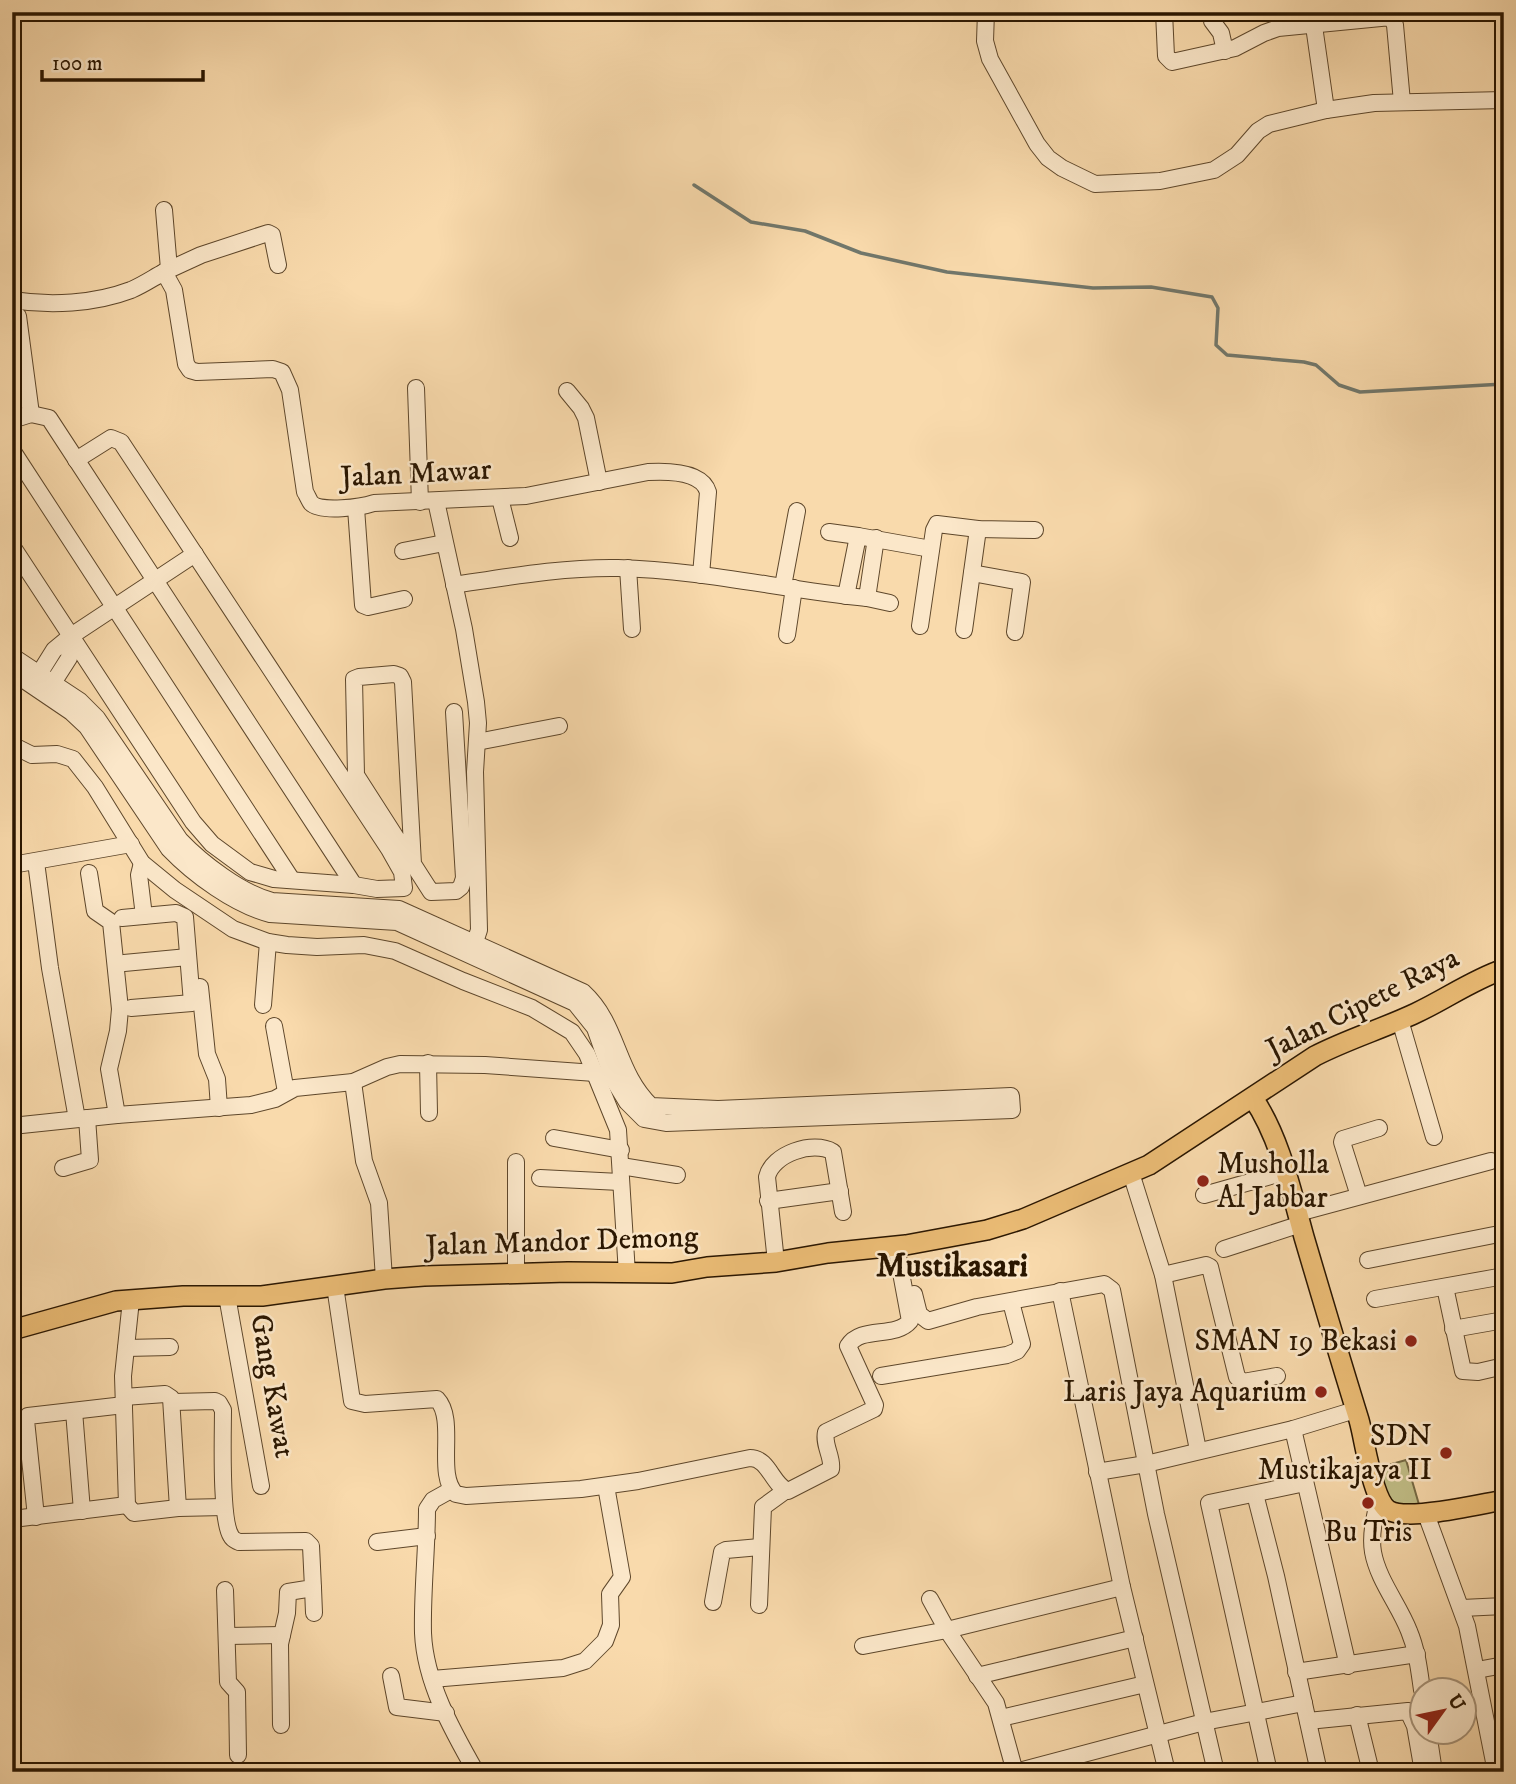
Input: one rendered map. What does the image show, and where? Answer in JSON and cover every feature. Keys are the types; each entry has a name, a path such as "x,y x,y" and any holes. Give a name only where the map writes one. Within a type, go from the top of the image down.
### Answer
{"main road":[{"name":"Jalan Cipete Raya","path":"1252,1098 1315,1056 1400,1020 1474,980 1504,969"},
{"path":"1252,1098 1268,1121 1285,1172 1379,1498 1388,1510 1394,1513 1426,1514 1504,1500"},
{"name":"Jalan Mandor Demong","path":"12,1330 74,1311 131,1300 183,1296 262,1296 384,1279 568,1272 672,1273 901,1246 1004,1226 1131,1173 1176,1150 1252,1098"}],"street":[{"path":"986,12 985,41 990,59 1037,144 1048,158 1062,168 1095,184 1172,180 1214,170 1237,155 1258,131 1269,124 1326,110 1374,103 1504,100"},
{"path":"1164,12 1168,60 1225,51 1278,28 1313,19 1391,18 1395,25 1402,102"},
{"path":"1212,12 1212,21 1221,33 1225,51"},
{"path":"1313,19 1326,110"},
{"path":"164,210 167,271"},
{"path":"12,300 48,304 106,296 131,289 201,256 268,233 272,235 278,265"},
{"name":"Jalan Mawar","path":"167,271 174,290 188,367 197,372 273,369 282,373 290,390 302,476 310,502 328,507 356,508 374,503 548,494 635,474 663,471 703,481 708,492 709,506 701,575"},
{"path":"18,316 31,414"},
{"path":"416,388 428,502 444,543 474,690 479,930 463,982"},
{"path":"567,391 586,418 599,482"},
{"path":"12,420 31,414 49,418 354,884"},
{"path":"76,460 111,438 121,442 195,554 431,892"},
{"path":"12,450 292,880"},
{"path":"500,498 510,538"},
{"path":"356,508 363,605 368,607 404,599"},
{"path":"787,635 797,511"},
{"path":"920,626 937,524 978,529 1035,530"},
{"path":"964,630 978,529"},
{"path":"829,532 931,549"},
{"path":"846,596 858,536"},
{"path":"867,598 876,538"},
{"path":"403,551 444,543"},
{"path":"12,546 193,822 212,844 250,872 274,879 431,892 456,891 461,887 464,878 454,712"},
{"path":"71,636 195,554"},
{"path":"628,569 632,629"},
{"path":"454,585 575,570 628,569 701,575 890,603"},
{"path":"972,573 1021,582 1015,632"},
{"path":"46,678 69,658 71,636"},
{"path":"12,656 80,701 97,718 146,801"},
{"path":"12,672 71,712 87,727 146,801 194,855 256,896 281,908 399,909 575,1003 595,1028 613,1079 627,1102 644,1119 666,1123 718,1115 1011,1096 1012,1110 718,1115"},
{"path":"404,888 402,872 351,778 354,679 359,677 394,674 403,682 413,864"},
{"path":"477,741 559,726"},
{"path":"12,745 32,755 57,754 73,758 95,787 142,863 233,929 268,942 317,947 379,947 405,954 463,982 525,1005 572,1032 581,1043 617,1124 626,1274"},
{"path":"12,865 131,844"},
{"path":"36,862 52,981 90,1160 63,1168"},
{"path":"142,863 139,875 144,916"},
{"path":"89,873 95,911 111,922 120,993 120,1022 109,1069 117,1115"},
{"path":"191,901 206,1054 217,1079 219,1108"},
{"path":"122,918 176,913 185,917 192,1003 131,1008"},
{"path":"262,1005 268,942"},
{"path":"124,962 188,957"},
{"path":"1400,1020 1434,1137"},
{"path":"274,1026 286,1092"},
{"path":"12,1126 268,1102 286,1092 309,1086 353,1082 387,1066 428,1063 595,1073"},
{"path":"428,1063 429,1113"},
{"path":"353,1082 364,1161 379,1203 384,1279"},
{"path":"1359,1196 1342,1142 1343,1139 1379,1128"},
{"path":"554,1138 621,1166 677,1175"},
{"path":"776,1262 767,1177 769,1168 791,1150 830,1149 834,1155 843,1212"},
{"path":"1224,1249 1359,1196 1491,1161"},
{"path":"516,1162 516,1274"},
{"path":"540,1178 621,1166"},
{"path":"1203,1195 1285,1172"},
{"path":"1131,1173 1163,1275 1198,1450"},
{"path":"768,1200 840,1191"},
{"path":"1368,1259 1504,1233"},
{"path":"901,1246 919,1314 928,1321 977,1307 1060,1291 1104,1284 1112,1290 1146,1464 1216,1772"},
{"path":"759,1605 763,1507 785,1492 831,1469 825,1436 827,1432 874,1409 875,1405 848,1346 856,1337 902,1328 910,1321 901,1246"},
{"path":"1163,1275 1206,1265 1210,1267 1237,1377 1243,1382 1277,1376"},
{"path":"1375,1299 1504,1276"},
{"path":"335,1286 352,1401 365,1404 437,1399 443,1410 449,1483 456,1494 466,1496 606,1486 750,1458 762,1462 785,1492"},
{"path":"1445,1287 1463,1371 1478,1372 1504,1366"},
{"path":"1060,1291 1122,1587 1167,1772"},
{"name":"Gang Kawat","path":"227,1296 261,1486"},
{"path":"131,1300 125,1348 127,1506 134,1513 224,1507"},
{"path":"881,1376 1007,1355 1017,1351 1022,1345 1012,1302"},
{"path":"1453,1329 1504,1320"},
{"path":"125,1348 170,1347"},
{"path":"36,1517 26,1420 30,1415 74,1411 165,1394 173,1402 178,1508"},
{"path":"173,1402 215,1401 221,1406 224,1507 229,1534 239,1542 309,1543 314,1613"},
{"path":"1097,1472 1146,1464 1293,1429 1355,1410"},
{"path":"74,1411 82,1511"},
{"path":"1293,1429 1348,1666"},
{"path":"1269,1772 1209,1503 1305,1483"},
{"path":"432,1679 563,1668 585,1661 596,1652 611,1625 610,1594 622,1577 606,1486"},
{"path":"451,1490 429,1504 423,1634 432,1679 476,1772"},
{"path":"1255,1494 1320,1772"},
{"path":"1379,1498 1373,1553 1409,1630 1417,1654 1420,1676"},
{"path":"13,1519 127,1506"},
{"path":"1426,1514 1461,1608 1500,1771"},
{"path":"377,1542 427,1536"},
{"path":"713,1602 722,1552 761,1548"},
{"path":"863,1646 947,1630 1122,1587"},
{"path":"281,1726 279,1652 288,1592 313,1588"},
{"path":"225,1590 228,1682 237,1692 238,1755"},
{"path":"930,1599 947,1630 996,1703 1015,1772 1038,1769 1204,1723 1304,1703"},
{"path":"1461,1608 1504,1606"},
{"path":"228,1636 282,1635"},
{"path":"977,1676 1135,1638"},
{"path":"1296,1672 1417,1654"},
{"path":"1477,1670 1504,1665"},
{"path":"391,1676 397,1707 446,1713"},
{"path":"1001,1718 1145,1684"},
{"path":"1308,1721 1408,1712 1415,1726 1423,1772"},
{"path":"1357,1715 1371,1772"},
{"path":"1430,1746 1434,1772"}],"shaded area":[{"path":"1406,1460 1420,1508 1390,1507 1374,1469"}],"waterway":[{"path":"694,185 751,222 805,231 861,253 947,272 1093,288 1151,287 1212,297 1218,308 1216,345 1227,355 1316,365 1339,385 1360,392 1504,384"}],"place":[{"name":"Musholla Al Jabbar","path":"1203,1181"},
{"name":"SMAN 19 Bekasi","path":"1411,1341"},
{"name":"Laris Jaya Aquarium","path":"1321,1392"},
{"name":"SDN Mustikajaya II","path":"1446,1453"},
{"name":"Bu Tris","path":"1368,1503"}],"district":[{"name":"Mustikasari","path":"952,1266"}]}
